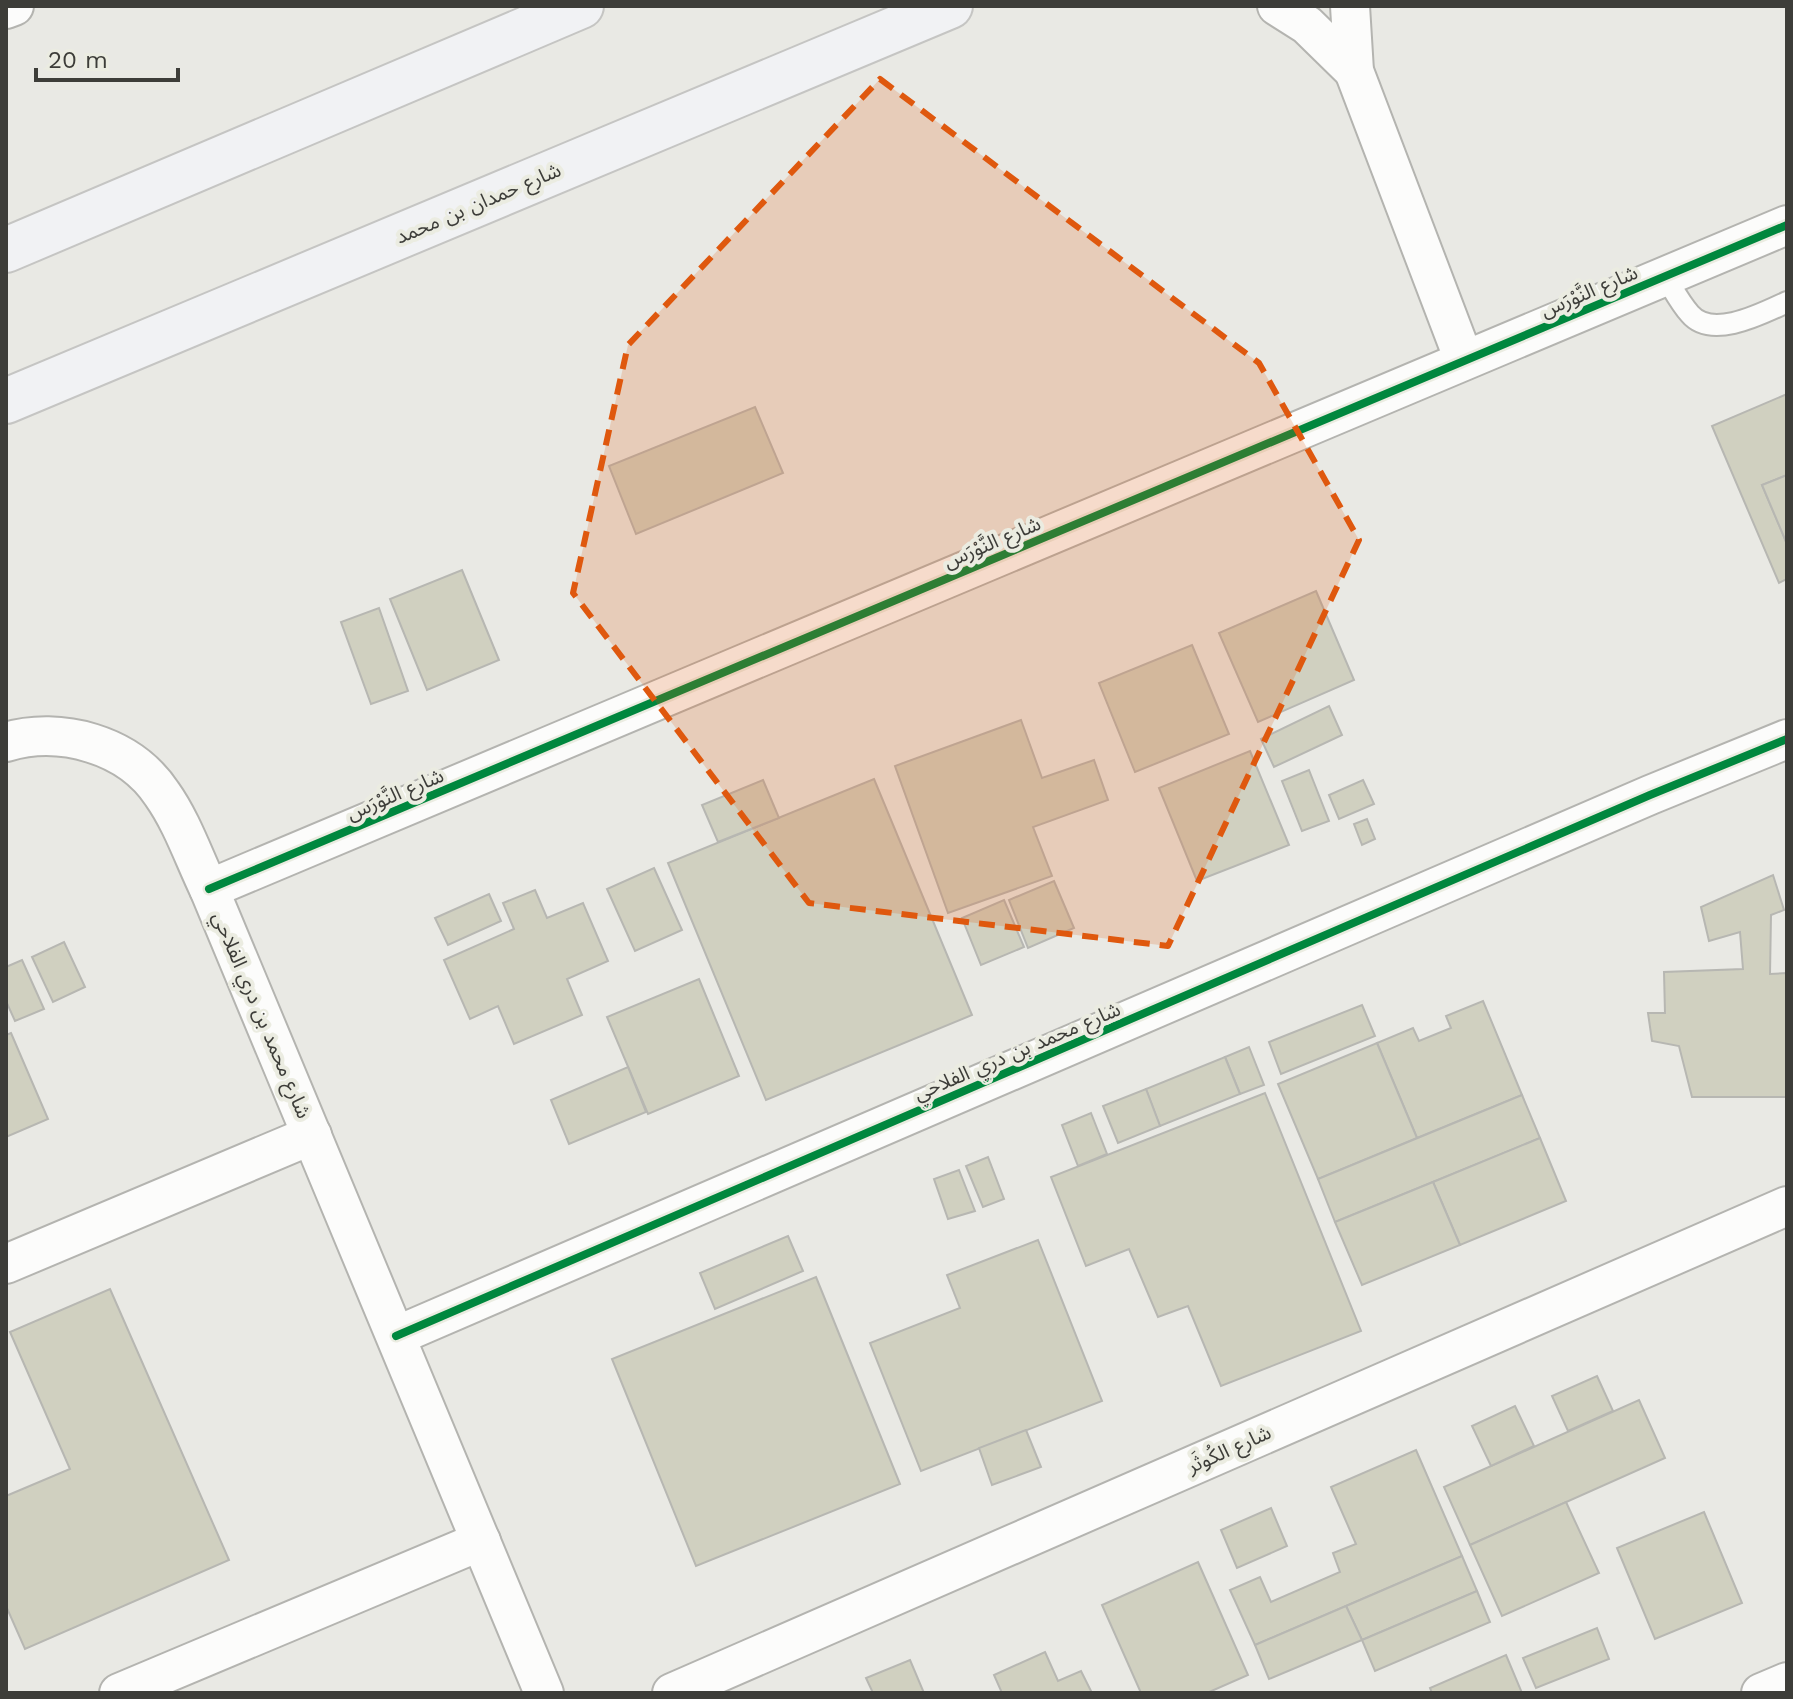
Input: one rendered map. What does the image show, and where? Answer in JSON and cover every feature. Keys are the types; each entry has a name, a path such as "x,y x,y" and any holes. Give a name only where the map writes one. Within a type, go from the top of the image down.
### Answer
{"main road":[{"path":"6,250 581,6"},
{"name":"شارع حمدان بن محمد","path":"6,401 950,6"}],"street":[{"path":"6,9 14,6"},
{"path":"1277,6 1307,25 1354,71"},
{"path":"1350,6 1354,71 1464,360"},
{"name":"شارع النَّوْرَس","path":"209,889 1787,225"},
{"name":"شارع محمد بن دري الفلاحي","path":"6,742 26,736 60,736 106,749 127,761 162,793 209,889 544,1693"},
{"name":"شارع محمد بن دري الفلاحي","path":"396,1336 1650,795 1787,739"},
{"name":"شارع محمد بن دري الفلاحي","path":"6,1264 312,1135"},
{"name":"شارع الكُوثَر","path":"672,1693 1787,1206"},
{"path":"119,1693 481,1541"},
{"path":"1761,1693 1787,1682"}],"lane":[{"path":"1665,276 1692,318 1706,322 1738,323 1787,302"}],"highlighted area":[{"path":"880,79 1259,363 1359,540 1168,946 809,903 573,593 628,345"}],"building":[{"path":"1787,394 1787,475 1762,485 1787,544 1787,579 1779,583 1712,426"},
{"path":"755,407 783,473 636,534 609,466"},
{"path":"1787,475 1787,544 1762,485"},
{"path":"462,570 499,660 427,690 390,599"},
{"path":"1316,591 1354,680 1258,722 1219,633"},
{"path":"379,608 408,691 371,704 341,622"},
{"path":"1192,645 1229,734 1135,772 1099,683"},
{"path":"1329,706 1342,735 1274,767 1261,739"},
{"path":"1021,720 1042,778 1094,760 1108,800 1033,827 1052,876 948,913 895,766"},
{"path":"1250,751 1289,845 1197,881 1159,788"},
{"path":"1309,770 1329,821 1302,831 1282,781"},
{"path":"874,779 972,1015 766,1100 668,863"},
{"path":"763,780 779,818 718,842 702,805"},
{"path":"1363,780 1374,804 1339,819 1329,795"},
{"path":"1367,819 1375,839 1362,845 1354,824"},
{"path":"654,868 682,930 635,951 607,889"},
{"path":"1773,875 1784,910 1771,915 1770,974 1787,973 1787,1097 1692,1097 1679,1046 1652,1041 1648,1013 1665,1013 1664,972 1743,969 1740,932 1709,941 1701,907"},
{"path":"1054,881 1074,928 1028,948 1009,900"},
{"path":"535,890 547,918 583,903 608,961 567,979 582,1015 514,1044 498,1006 470,1019 444,960 514,929 503,903"},
{"path":"489,894 501,921 448,945 435,918"},
{"path":"1004,900 1024,947 981,965 962,918"},
{"path":"64,942 85,987 53,1002 32,957"},
{"path":"22,960 44,1009 15,1021 6,1001 6,967"},
{"path":"699,979 739,1076 648,1114 607,1017"},
{"path":"1483,1001 1522,1095 1417,1138 1377,1043 1413,1028 1419,1041 1451,1028 1446,1016"},
{"path":"1362,1005 1375,1036 1281,1074 1269,1042"},
{"path":"11,1033 48,1119 6,1137 6,1035"},
{"path":"1377,1043 1417,1138 1318,1179 1278,1084"},
{"path":"1249,1047 1264,1085 1240,1094 1225,1057"},
{"path":"1225,1057 1240,1094 1160,1126 1146,1089"},
{"path":"628,1067 646,1112 569,1144 551,1100"},
{"path":"1146,1089 1160,1126 1118,1143 1103,1106"},
{"path":"1265,1093 1361,1331 1221,1386 1188,1306 1158,1317 1129,1249 1086,1266 1051,1177"},
{"path":"1522,1095 1540,1138 1335,1222 1318,1179"},
{"path":"1091,1113 1107,1154 1078,1166 1062,1125"},
{"path":"1540,1138 1566,1201 1460,1245 1433,1182"},
{"path":"988,1157 1004,1199 983,1207 966,1166"},
{"path":"959,1170 975,1211 948,1219 934,1179"},
{"path":"1433,1182 1460,1245 1362,1285 1335,1222"},
{"path":"788,1236 803,1271 715,1309 700,1273"},
{"path":"1038,1240 1102,1401 921,1471 870,1343 960,1308 947,1275"},
{"path":"816,1277 900,1484 696,1566 612,1359"},
{"path":"110,1289 229,1560 25,1649 6,1606 6,1496 70,1469 10,1332"},
{"path":"1597,1376 1613,1411 1568,1431 1552,1396"},
{"path":"1639,1400 1665,1458 1470,1545 1444,1487"},
{"path":"1515,1406 1534,1446 1491,1466 1472,1426"},
{"path":"1026,1430 1041,1467 992,1485 979,1448"},
{"path":"1416,1450 1462,1556 1255,1645 1230,1590 1260,1577 1271,1602 1340,1572 1333,1553 1356,1544 1331,1487"},
{"path":"1566,1502 1599,1573 1502,1616 1470,1545"},
{"path":"1271,1508 1287,1546 1237,1568 1221,1530"},
{"path":"1704,1512 1742,1603 1655,1639 1617,1548"},
{"path":"1462,1556 1477,1591 1362,1640 1346,1606"},
{"path":"1198,1562 1248,1675 1207,1693 1141,1693 1102,1605"},
{"path":"1477,1591 1490,1622 1375,1671 1362,1640"},
{"path":"1346,1606 1362,1640 1269,1679 1255,1645"},
{"path":"1597,1628 1609,1659 1536,1688 1523,1658"},
{"path":"1045,1652 1058,1681 1081,1671 1092,1693 1002,1693 994,1675"},
{"path":"1506,1655 1522,1693 1432,1693 1430,1688"},
{"path":"910,1660 924,1693 873,1693 866,1678"}],"cycle path":[{"path":"209,889 1787,225"},
{"path":"396,1336 1650,795 1787,739"}]}
